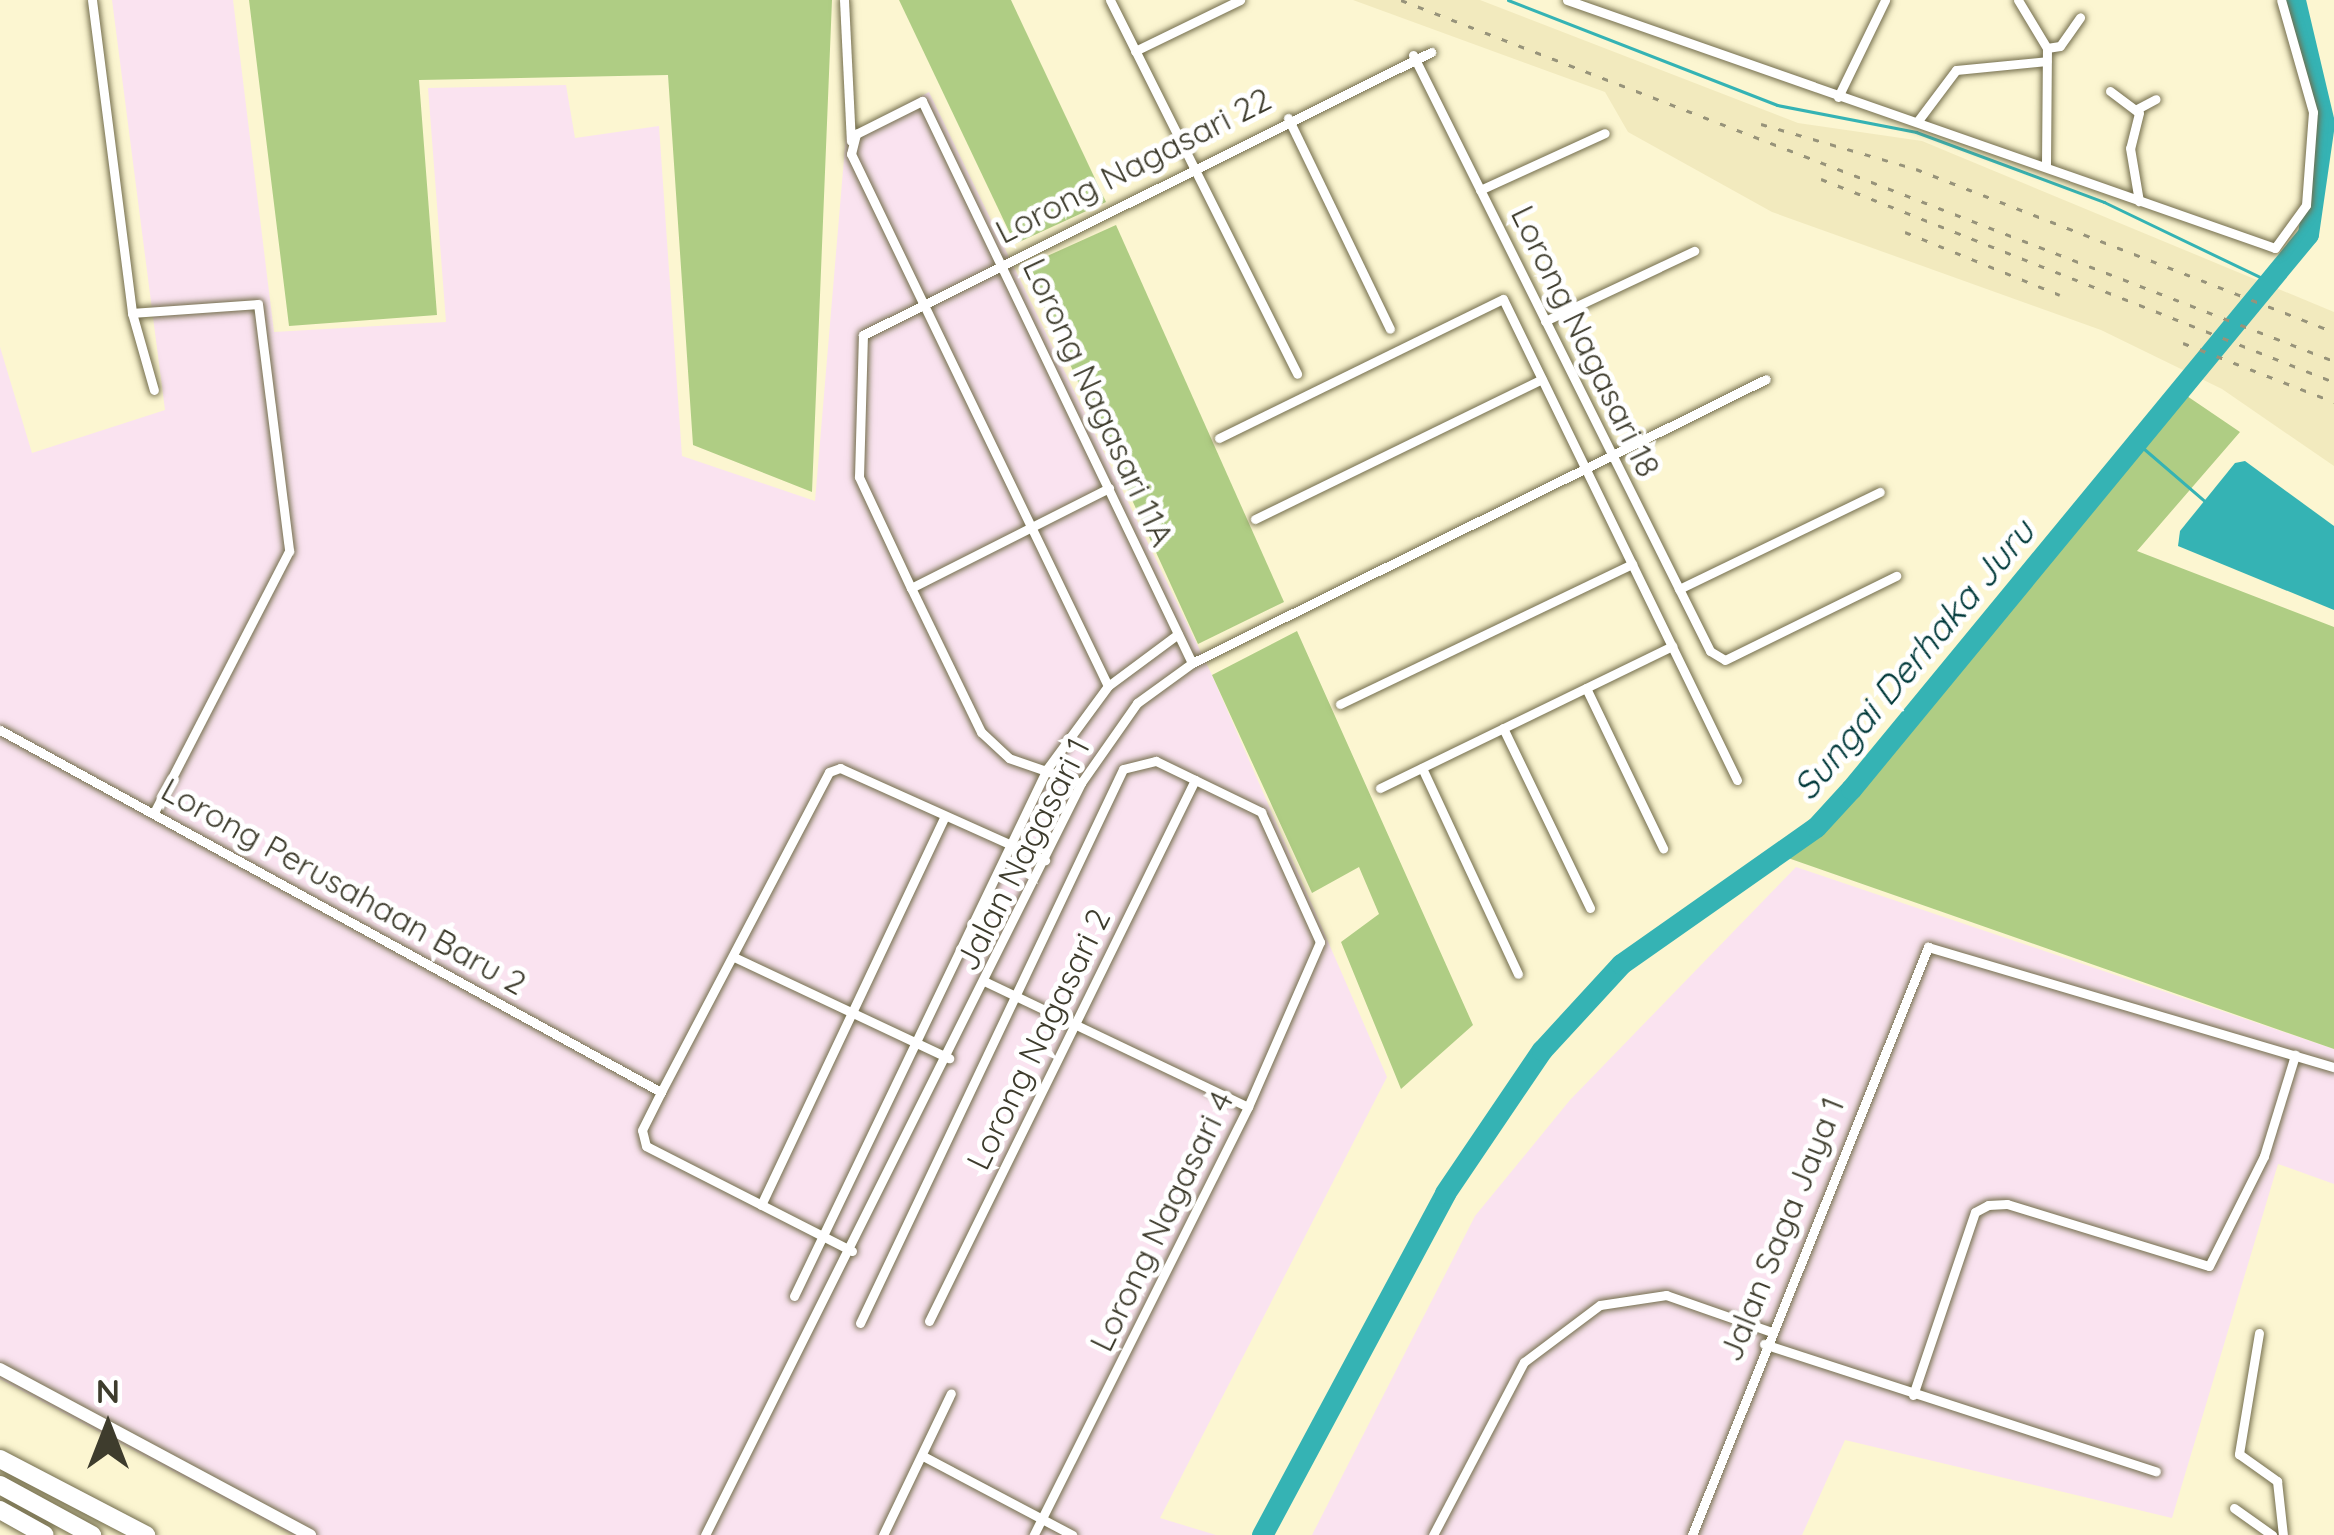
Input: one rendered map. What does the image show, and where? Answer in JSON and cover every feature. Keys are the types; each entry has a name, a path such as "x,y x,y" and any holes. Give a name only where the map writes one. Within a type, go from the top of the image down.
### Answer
{"highway":[{"path":"0,1459 146,1535"},
{"path":"0,1485 92,1535"},
{"path":"0,1510 45,1535"}],"street":[{"path":"92,0 132,313 154,390"},
{"path":"844,0 840,52 851,146 921,302 1108,686"},
{"path":"1110,0 1297,374"},
{"path":"1135,50 1240,0"},
{"path":"1567,0 2275,248 2301,219 2313,112 2282,0"},
{"path":"1838,97 1885,0"},
{"path":"2018,0 2047,48 2047,166"},
{"path":"2047,48 2060,46 2080,17"},
{"name":"Lorong Nagasari 22","path":"911,588 859,477 863,335 1413,55 1431,52"},
{"name":"Lorong Nagasari 18","path":"1413,55 1710,651 1725,660 1896,576"},
{"path":"1917,122 1956,70 2047,61"},
{"path":"2110,91 2137,110"},
{"path":"2139,201 2130,148 2137,110 2156,99"},
{"name":"Lorong Nagasari 11A","path":"851,146 856,134 922,101 1003,261 1192,663"},
{"path":"1288,118 1390,329"},
{"path":"1480,190 1605,133"},
{"path":"1546,321 1694,251"},
{"path":"1219,438 1503,299 1737,780"},
{"path":"132,313 258,304 289,551 154,812"},
{"path":"1255,519 1541,379"},
{"name":"Jalan Nagasari 1","path":"705,1535 949,1058 1081,782 1137,703 1192,663 1766,379"},
{"path":"1081,782 1009,758 981,732 911,588 1109,488"},
{"path":"1679,589 1880,492"},
{"path":"1340,704 1632,564"},
{"name":"Jalan Nagasari 1","path":"794,1296 1047,769 1108,686 1178,634"},
{"path":"1380,788 1672,646"},
{"path":"1586,688 1663,848"},
{"path":"1503,728 1590,908"},
{"name":"Lorong Perusahaan Baru 2","path":"0,730 661,1092"},
{"path":"860,1323 1123,769 1156,761 1195,780"},
{"path":"851,1251 646,1147 644,1138 661,1092 829,772 840,768 1045,860"},
{"path":"1422,768 1518,974"},
{"name":"Lorong Nagasari 4","path":"1034,1535 1248,1107 1320,942 1261,812 1195,780"},
{"name":"Lorong Nagasari 2","path":"929,1322 1195,780"},
{"path":"761,1205 945,816"},
{"name":"Jalan Saga Jaya 1","path":"1692,1535 1769,1331 1928,947 2295,1055"},
{"path":"734,957 949,1058"},
{"path":"986,982 1248,1107"},
{"path":"1913,1395 1976,1212 1988,1205 2209,1266 2264,1156 2295,1055 2334,1067"},
{"path":"1433,1535 1524,1362 1600,1304 1666,1295 1769,1331"},
{"path":"2259,1333 2239,1454 2277,1481 2283,1535"},
{"path":"1764,1344 2156,1471"},
{"path":"0,1369 310,1535"},
{"path":"883,1535 951,1393"},
{"path":"922,1456 1072,1535"},
{"path":"2234,1508 2272,1535"}],"shaded area":[{"path":"112,0 233,0 274,332 446,322 428,88 566,85 575,138 659,126 682,456 815,501 846,135 929,92 1212,675 1387,1077 1160,1518 1216,1535 293,1535 0,1379 0,347 32,453 165,410"},
{"path":"1353,0 1480,0 1798,123 1922,141 2334,312 2334,466 2222,389 2101,330 1772,212 1628,132 1605,92"},
{"path":"1796,867 2334,1049 2334,1184 2278,1164 2172,1518 1845,1440 1802,1535 1312,1535 1475,1216 1570,1100"}],"green space":[{"path":"249,0 832,0 812,492 693,445 668,75 419,80 437,315 289,326"},
{"path":"899,0 1011,0 1106,202 1015,244"},
{"path":"1116,225 1284,602 1198,644 1025,266"},
{"path":"2184,394 2240,432 2137,551 2334,627 2334,1049 1788,858 1825,827"},
{"path":"1297,631 1473,1025 1401,1089 1341,942 1379,914 1359,867 1312,893 1212,675"}],"water":[{"path":"2245,461 2334,526 2334,610 2178,546 2180,531 2235,463"}],"waterway":[{"path":"1508,0 1777,105 1916,132 2104,202 2264,279"},
{"name":"Sungai Derhaka Juru","path":"1262,1535 1445,1193 1542,1050 1621,964 1816,827 2308,234 2324,123 2295,0"},
{"path":"2136,442 2207,503"}],"railway":[{"path":"1401,0 2334,361"},
{"path":"1761,124 1916,169 2334,332"},
{"path":"1821,179 2334,382"},
{"path":"1905,232 2060,295"},
{"path":"2183,343 2334,402"}]}
